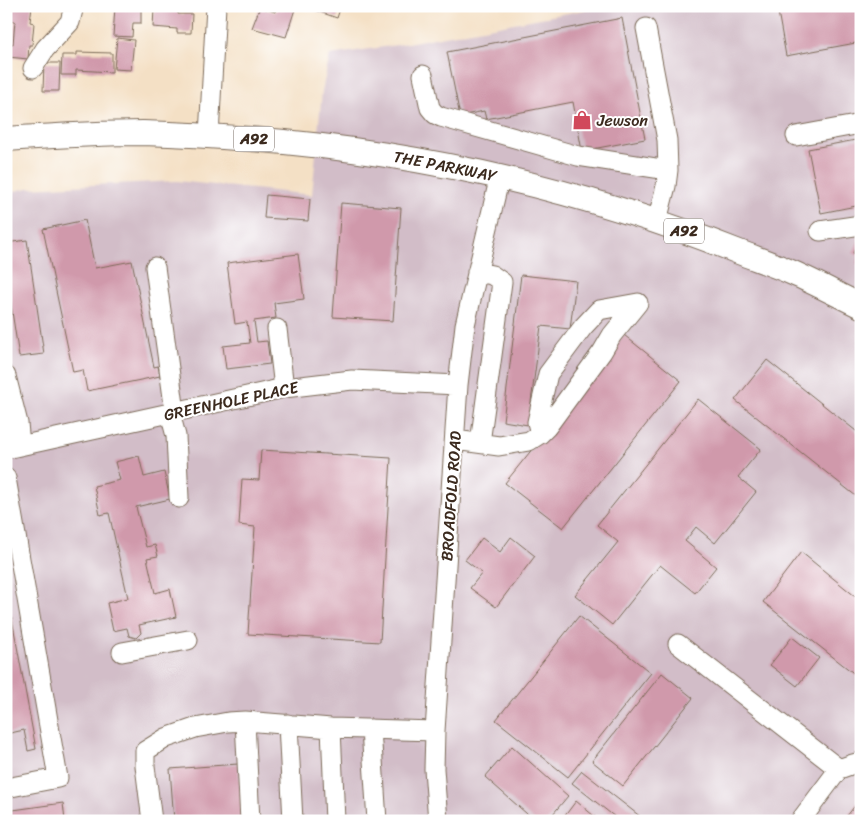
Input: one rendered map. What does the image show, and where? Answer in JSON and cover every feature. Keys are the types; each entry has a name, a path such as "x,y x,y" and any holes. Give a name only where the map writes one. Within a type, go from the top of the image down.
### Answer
{"main road":[{"name":"THE PARKWAY","path":"6,138 143,133 209,136 289,142 430,162 500,176 589,199 657,221 708,239 792,273 861,306"}],"street":[{"path":"33,68 45,49 70,22 74,6"},
{"path":"209,136 216,6"},
{"path":"646,28 667,140 668,170 657,221"},
{"path":"423,75 430,108 441,117 578,156 668,170"},
{"path":"796,136 861,124"},
{"name":"BROADFOLD ROAD","path":"438,821 434,769 435,731 458,385 465,325 500,176"},
{"path":"820,231 861,225"},
{"path":"155,267 176,436 180,498"},
{"path":"477,272 492,275 502,282 480,443"},
{"path":"455,440 499,446 529,441 540,434 602,352 612,335 638,303 599,310 583,327 548,374 537,422 540,434"},
{"path":"276,329 284,388"},
{"path":"6,376 18,423 10,449"},
{"name":"GREENHOLE PLACE","path":"10,449 284,388 352,380 458,385"},
{"path":"6,478 58,778 6,788"},
{"path":"122,652 188,640"},
{"path":"678,644 839,769"},
{"path":"152,821 145,751 166,738 195,728 245,721 331,728 435,731"},
{"path":"245,721 250,821"},
{"path":"288,724 293,821"},
{"path":"331,728 335,821"},
{"path":"371,729 377,821"},
{"path":"800,821 839,769 861,762"}],"shaded area":[{"path":"605,6 861,6 861,821 6,821 6,193 28,188 177,181 312,195 322,91 330,55 397,45"}],"building":[{"path":"12,6 32,6 30,22 34,23 32,45 29,45 28,59 8,57 9,43 13,44 15,21 10,21"},
{"path":"277,6 296,6 286,37 252,28 260,7 275,12"},
{"path":"303,6 341,6 337,18"},
{"path":"777,6 861,6 861,42 786,56"},
{"path":"115,7 141,8 141,23 133,23 132,37 113,36"},
{"path":"154,9 178,10 178,14 192,14 191,33 177,33 177,29 153,27"},
{"path":"622,18 645,139 582,151 573,102 486,119 484,111 460,116 447,52"},
{"path":"117,38 134,40 131,70 114,69"},
{"path":"77,52 112,53 112,72 76,70 76,75 61,75 62,55 77,55"},
{"path":"44,63 60,63 59,91 43,91"},
{"path":"861,139 861,205 821,213 808,149"},
{"path":"266,195 310,199 308,221 264,218"},
{"path":"341,203 401,208 393,321 333,317"},
{"path":"85,220 95,268 132,261 154,367 158,366 160,376 87,391 83,370 73,372 43,229"},
{"path":"861,235 861,265 856,263 859,256 853,253"},
{"path":"27,240 44,354 19,357 6,272 6,243"},
{"path":"298,254 304,299 274,303 276,318 254,321 257,342 267,341 270,364 226,369 223,346 250,343 247,322 235,324 227,263"},
{"path":"521,275 576,281 570,329 541,326 528,425 503,421"},
{"path":"624,335 681,381 563,528 505,483"},
{"path":"767,360 861,435 861,500 735,400"},
{"path":"698,399 761,449 738,477 756,492 715,543 696,527 685,541 716,567 695,593 660,565 612,625 575,595 618,542 597,525"},
{"path":"261,450 391,458 380,642 248,634 255,527 239,525 242,479 259,480"},
{"path":"139,456 144,477 164,472 170,499 136,507 146,547 155,545 158,556 147,558 155,593 170,589 176,617 139,625 141,633 136,638 129,636 127,628 113,631 107,603 128,598 109,513 100,515 94,486 120,480 115,462"},
{"path":"511,537 535,556 496,607 470,588 482,573 465,560 482,538 500,552"},
{"path":"801,552 861,601 861,679 763,602"},
{"path":"7,592 36,749 28,751 24,730 6,734"},
{"path":"579,616 651,673 568,777 496,720"},
{"path":"792,637 819,658 797,686 770,665"},
{"path":"662,673 693,698 623,786 592,761"},
{"path":"512,746 568,796 547,821 535,821 485,777"},
{"path":"238,764 243,821 174,821 170,769"},
{"path":"582,771 646,821 620,821 572,783"},
{"path":"861,798 861,821 843,821"},
{"path":"576,801 600,821 561,821"},
{"path":"63,803 65,821 6,821 6,811"}],"place":[{"name":"Jewson","path":"582,120"}]}
